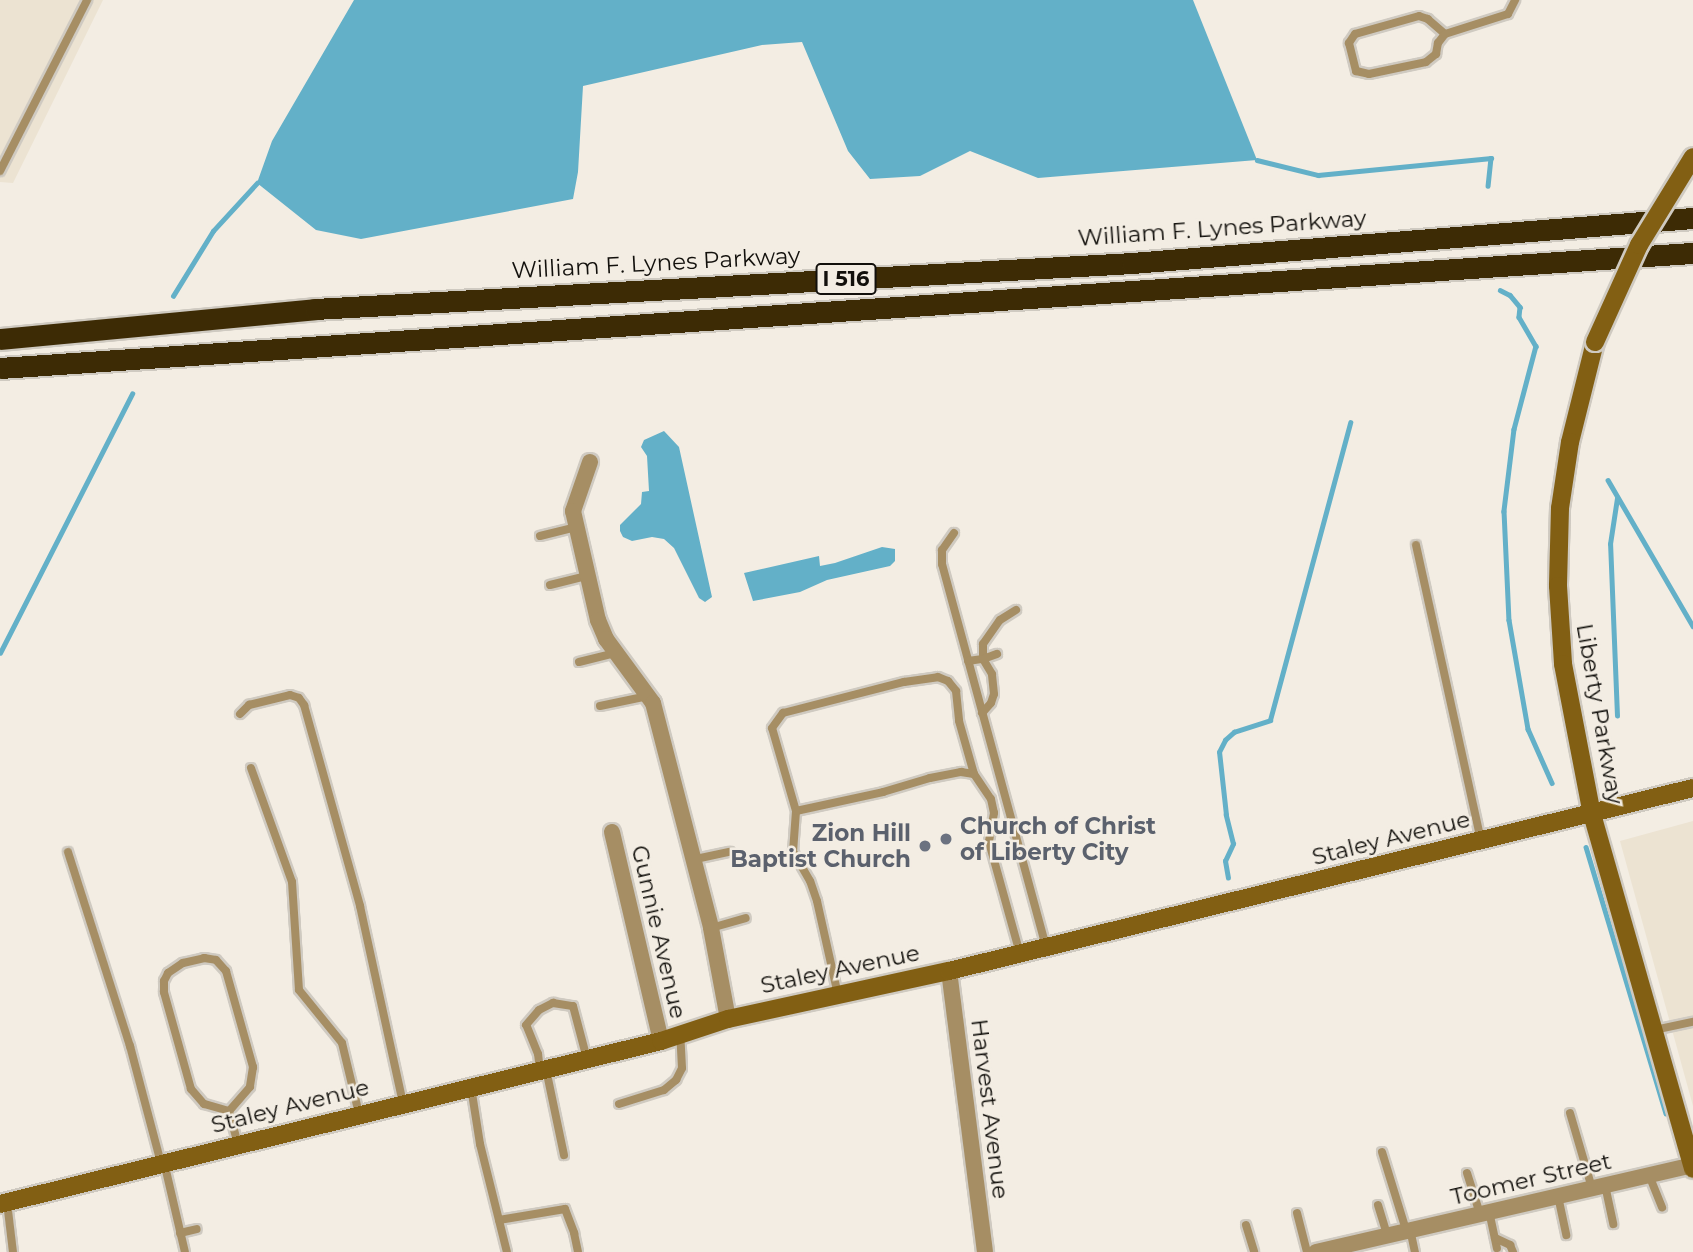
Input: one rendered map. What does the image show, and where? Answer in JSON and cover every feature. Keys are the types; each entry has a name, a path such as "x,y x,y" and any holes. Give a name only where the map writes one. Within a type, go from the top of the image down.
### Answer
{"highway":[{"name":"William F. Lynes Parkway","path":"0,339 315,309 1132,263 1693,218"},
{"name":"I 516","path":"0,368 1693,253"}],"street":[{"name":"Liberty Parkway","path":"1693,157 1639,245 1595,342 1570,442 1558,542 1559,620 1563,664 1592,814 1693,1166"},
{"path":"590,462 573,510 587,576 598,620 616,653 653,703 691,860 711,928 729,1019"},
{"name":"Staley Avenue","path":"4,1203 661,1041 729,1019 1020,954 1693,788"},
{"name":"Gunnie Avenue","path":"612,832 661,1041"},
{"name":"Harvest Avenue","path":"949,971 985,1252"},
{"name":"Toomer Street","path":"1315,1252 1362,1246 1383,1235 1693,1166"}],"lane":[{"path":"0,171 87,0"},
{"path":"1445,34 1428,19 1419,16 1355,34 1349,43 1356,71 1369,74 1426,62 1436,54 1438,43 1445,34 1508,14 1515,0"},
{"path":"540,536 576,527"},
{"path":"954,533 942,550 942,564 1046,947"},
{"path":"1416,545 1481,841"},
{"path":"550,585 587,576"},
{"path":"982,713 994,695 992,674 983,659 984,644 1000,620 1016,610"},
{"path":"579,662 616,653"},
{"path":"968,662 997,654"},
{"path":"838,995 814,891 793,852 796,811 772,728 783,713 904,682 938,677 948,681 956,691 960,721 974,774 991,799 994,813 989,842 1020,954"},
{"path":"240,714 249,705 290,695 299,698 304,705 360,906 403,1104"},
{"path":"600,706 648,696"},
{"path":"251,768 292,882 299,990 342,1043 359,1114"},
{"path":"796,811 883,792 930,778 961,772 974,774"},
{"path":"68,852 130,1046 185,1252"},
{"path":"691,860 730,852"},
{"path":"711,928 746,918"},
{"path":"204,958 216,960 226,971 253,1067 250,1087 229,1111 204,1104 191,1089 164,992 164,981 169,973 183,963 204,958"},
{"path":"565,1155 543,1070 526,1025 538,1010 553,1003 573,1006 587,1059"},
{"path":"1654,1030 1693,1021"},
{"path":"619,1104 664,1090 676,1080 682,1068 680,1035"},
{"path":"471,1087 480,1144 507,1252"},
{"path":"229,1111 238,1144"},
{"path":"1570,1113 1613,1224"},
{"path":"1382,1152 1415,1252"},
{"path":"1467,1173 1497,1248"},
{"path":"1649,1175 1662,1208"},
{"path":"1558,1196 1566,1234"},
{"path":"4,1203 13,1252"},
{"path":"1378,1205 1383,1235"},
{"path":"499,1220 565,1209 575,1233 578,1252"},
{"path":"1297,1213 1307,1252"},
{"path":"1246,1225 1254,1252"},
{"path":"180,1233 197,1229"},
{"path":"1495,1238 1510,1245 1513,1252"}],"shaded area":[{"path":"0,0 103,0 13,183 0,182"},
{"path":"1693,821 1693,1106 1620,841"}],"water":[{"path":"354,0 1193,0 1257,160 1038,178 970,151 920,176 870,179 848,151 802,42 762,45 583,86 578,172 573,199 361,239 316,230 257,183 272,141"},
{"path":"664,431 679,447 712,597 705,602 699,598 674,548 664,539 652,537 632,541 623,537 620,531 620,525 641,504 642,492 649,491 647,456 641,447 644,440"},
{"path":"882,547 895,549 895,561 890,566 827,580 800,592 753,601 744,573 819,556 820,566"}],"waterway":[{"path":"1257,160 1318,175 1491,158 1488,186"},
{"path":"173,296 213,231 257,183"},
{"path":"1500,290 1510,295 1520,307 1519,317 1536,346 1514,429 1504,511 1509,620 1528,729 1552,783"},
{"path":"0,653 132,394"},
{"path":"1228,878 1225,861 1233,844 1226,815 1219,752 1225,740 1234,732 1270,720 1350,423"},
{"path":"1608,480 1693,626"},
{"path":"1617,498 1610,544 1617,716"},
{"path":"1586,847 1666,1113"}],"place":[{"name":"Church of Christ of Liberty City","path":"946,839"},
{"name":"Zion Hill Baptist Church","path":"925,846"}]}
